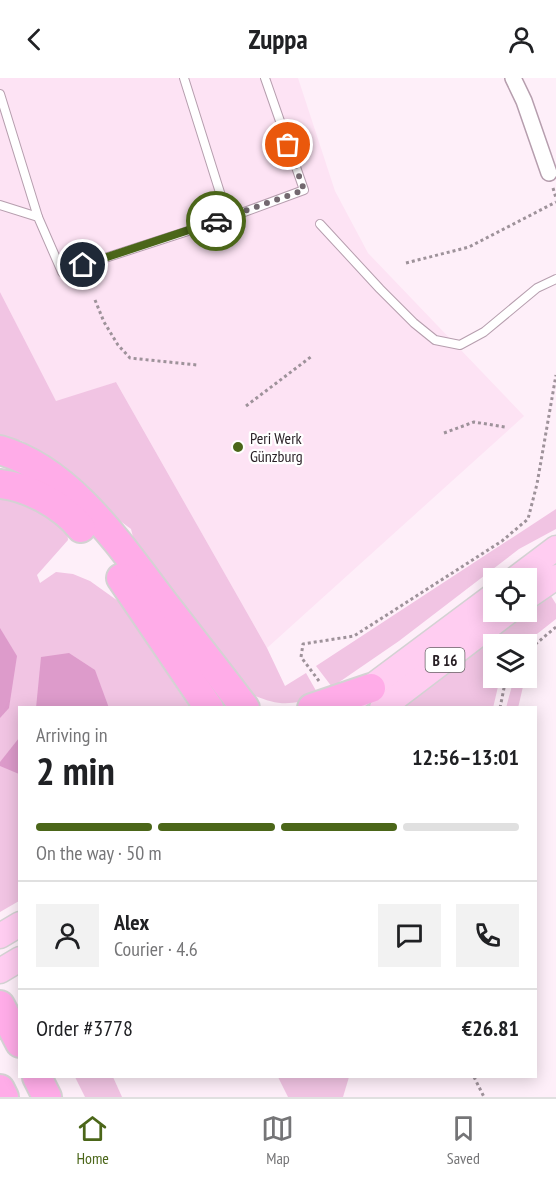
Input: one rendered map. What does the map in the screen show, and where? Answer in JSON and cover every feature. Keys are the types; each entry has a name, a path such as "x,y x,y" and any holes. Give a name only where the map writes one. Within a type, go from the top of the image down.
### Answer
{"highway":[{"path":"0,450 39,468 89,509 244,706"},
{"path":"0,484 30,492 51,502 78,524 119,574 171,648 208,706"},
{"path":"318,698 376,698"},
{"path":"0,1005 18,1039"},
{"path":"38,1078 47,1097"},
{"path":"0,1089 4,1097"}],"main road":[{"path":"530,568 556,548"},
{"path":"537,590 556,577"},
{"name":"B 16","path":"376,698 483,605"},
{"name":"B 16","path":"349,706 376,698 493,622"},
{"path":"0,936 18,925"},
{"path":"0,971 18,960"}],"street":[{"path":"513,78 524,101 549,173"}],"lane":[{"path":"184,78 228,218"},
{"path":"0,94 38,217 62,272 228,218 304,190 265,78"},
{"path":"0,205 38,217"},
{"path":"320,224 380,289 414,323 435,340 460,345 484,332 537,288 556,279"}],"path":[{"path":"406,263 469,247 556,202"},
{"path":"95,300 104,322 118,345 130,358 197,365"},
{"path":"246,406 312,356"},
{"path":"318,698 301,657 303,644 354,636 502,541 528,519 537,484 556,375"},
{"path":"444,433 474,422 505,427"},
{"path":"537,643 556,627"},
{"path":"500,706 504,688"},
{"path":"474,1078 484,1097"}],"shaded area":[{"path":"0,78 298,78 335,191 368,253 524,416 267,648 116,382 56,402 0,292"},
{"path":"0,292 56,401 116,382 267,648 285,686 306,673 319,696 298,702 282,703 266,700 246,692 136,549 131,529 100,506 57,463 22,441 0,435"},
{"path":"0,492 41,507 67,530 68,540 37,575 40,583 56,572 73,574 90,581 118,601 189,706 18,706 18,902 0,912"},
{"path":"556,509 556,529 519,549 494,568 483,568 483,577 399,641 332,687 316,666"},
{"path":"551,596 556,604 556,619 537,634 500,634 516,622 537,622 537,607"},
{"path":"0,628 17,656 9,708 0,718"},
{"path":"483,647 483,688 498,688 493,706 405,706"},
{"path":"69,653 95,670 108,706 36,706 41,657"},
{"path":"511,688 523,688 518,706 507,706"},
{"path":"18,739 18,774 0,766 0,762"},
{"path":"76,1078 113,1078 122,1097 85,1097"},
{"path":"278,1078 349,1078 343,1097 288,1097"}],"way so far":[{"path":"216,221 304,190 288,145"}],"place":[{"name":"Peri Werk Günzburg","path":"238,447"}],"route":[{"path":"83,265 216,221"}]}
